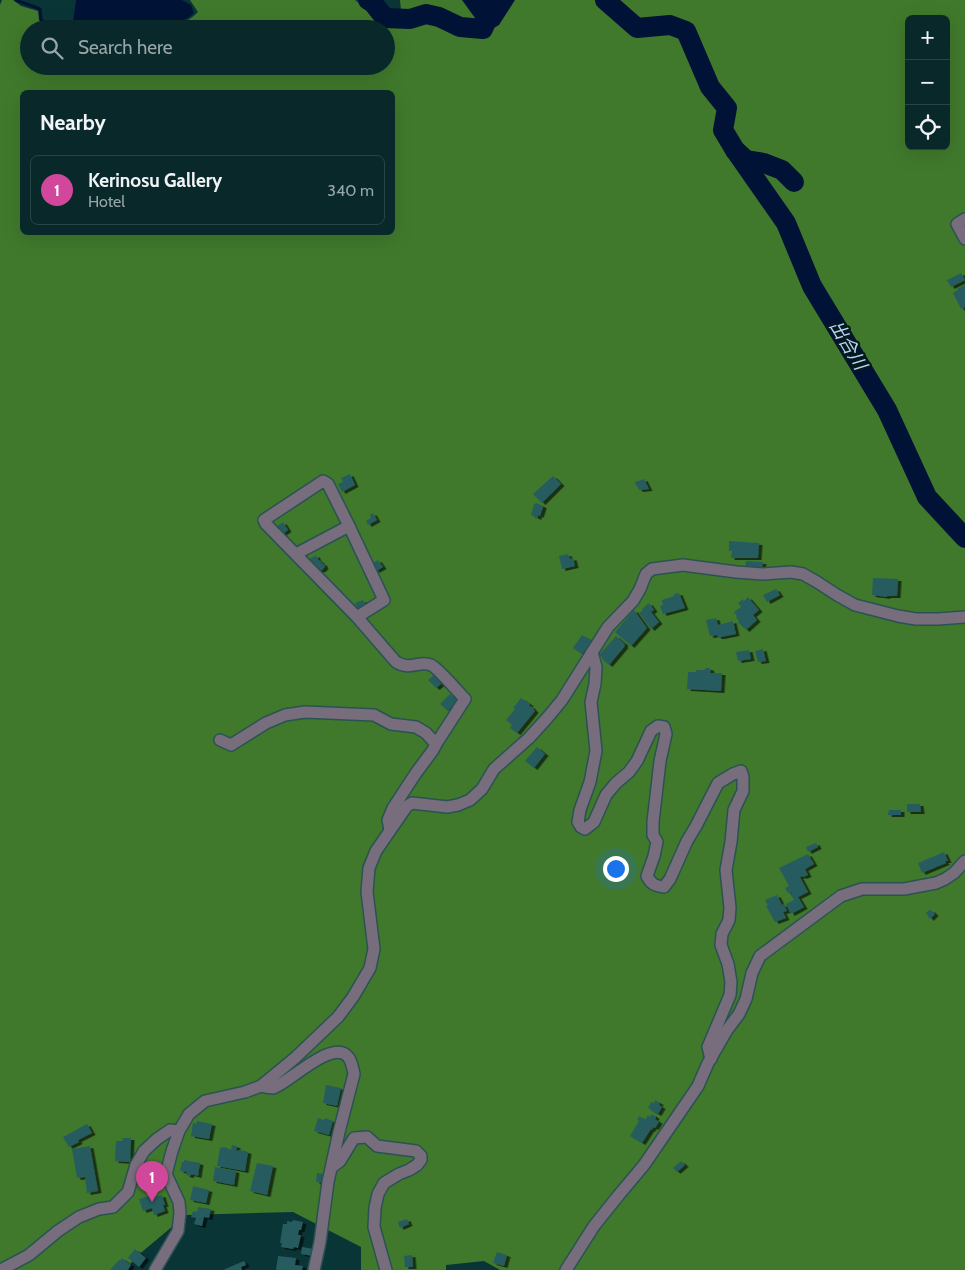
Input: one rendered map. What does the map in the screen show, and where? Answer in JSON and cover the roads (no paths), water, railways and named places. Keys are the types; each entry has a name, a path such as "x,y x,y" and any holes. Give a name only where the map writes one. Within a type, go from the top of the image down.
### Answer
{"street":[{"path":"965,219 958,224 965,239"},
{"path":"357,617 384,600 328,484 323,482 264,520 266,524 357,617 396,662 402,666 432,665 466,699 393,808 388,820 390,830"},
{"path":"296,554 349,526"},
{"path":"156,1270 178,1231 179,1202 166,1174 172,1151 189,1114 204,1101 245,1092 261,1086 295,1058 338,1017 354,997 370,968 374,949 367,892 369,868 376,851 390,830 407,806 412,803 447,807 458,805 470,800 482,789 494,769 529,738 562,700 608,628 633,601 646,574 652,569 682,565 763,574 791,572 803,574 856,605 898,616 916,619 965,617"},
{"path":"592,652 596,667 591,702 596,751 590,782 580,810 578,822 581,827 585,829 594,822 606,795 637,761 650,731 658,726 664,727 666,734 660,761 653,822 654,835 657,842 647,876 651,883 664,887 670,879 687,841 718,783 732,774 741,771 743,777 743,791 734,810 726,870 730,908 729,920 722,934 720,945 728,964 731,982 730,995 708,1047 710,1059"},
{"path":"220,740 231,745 266,723 285,715 305,712 374,715 391,724 416,727 426,733 436,744"},
{"path":"566,1270 594,1226 644,1165 698,1086 710,1059 739,1014 746,999 752,973 760,956 841,896 862,889 904,889 936,883 954,873 965,861"},
{"path":"261,1086 271,1088 282,1084 324,1056 336,1053 344,1054 349,1058 354,1074 326,1192 320,1242 314,1270"},
{"path":"1,1270 29,1255 58,1231 79,1217 99,1209 113,1207 128,1192 136,1165 144,1151 170,1130 180,1131"},
{"path":"332,1167 340,1161 354,1138 366,1137 377,1146 416,1151 421,1156 421,1160 417,1165 384,1183 378,1194 374,1227 386,1270"}],"water":[{"path":"76,0 182,0 191,5 194,13 183,20 73,20"},
{"path":"462,0 515,0 499,25 490,30 483,29"}],"waterway":[{"path":"16,0 40,9 41,20"},
{"name":"出合川","path":"368,0 373,3 385,18 410,19 426,14 439,17 460,27 483,29 496,0"},
{"name":"出合川","path":"605,0 637,28 670,25 686,31 710,87 727,108 723,130 735,150 746,160 764,163 782,170 794,182"},
{"name":"出合川","path":"735,150 786,223 812,286 887,410 927,497 965,538"}],"place":[{"name":"Kerinosu Gallery","path":"152,1202"}]}
